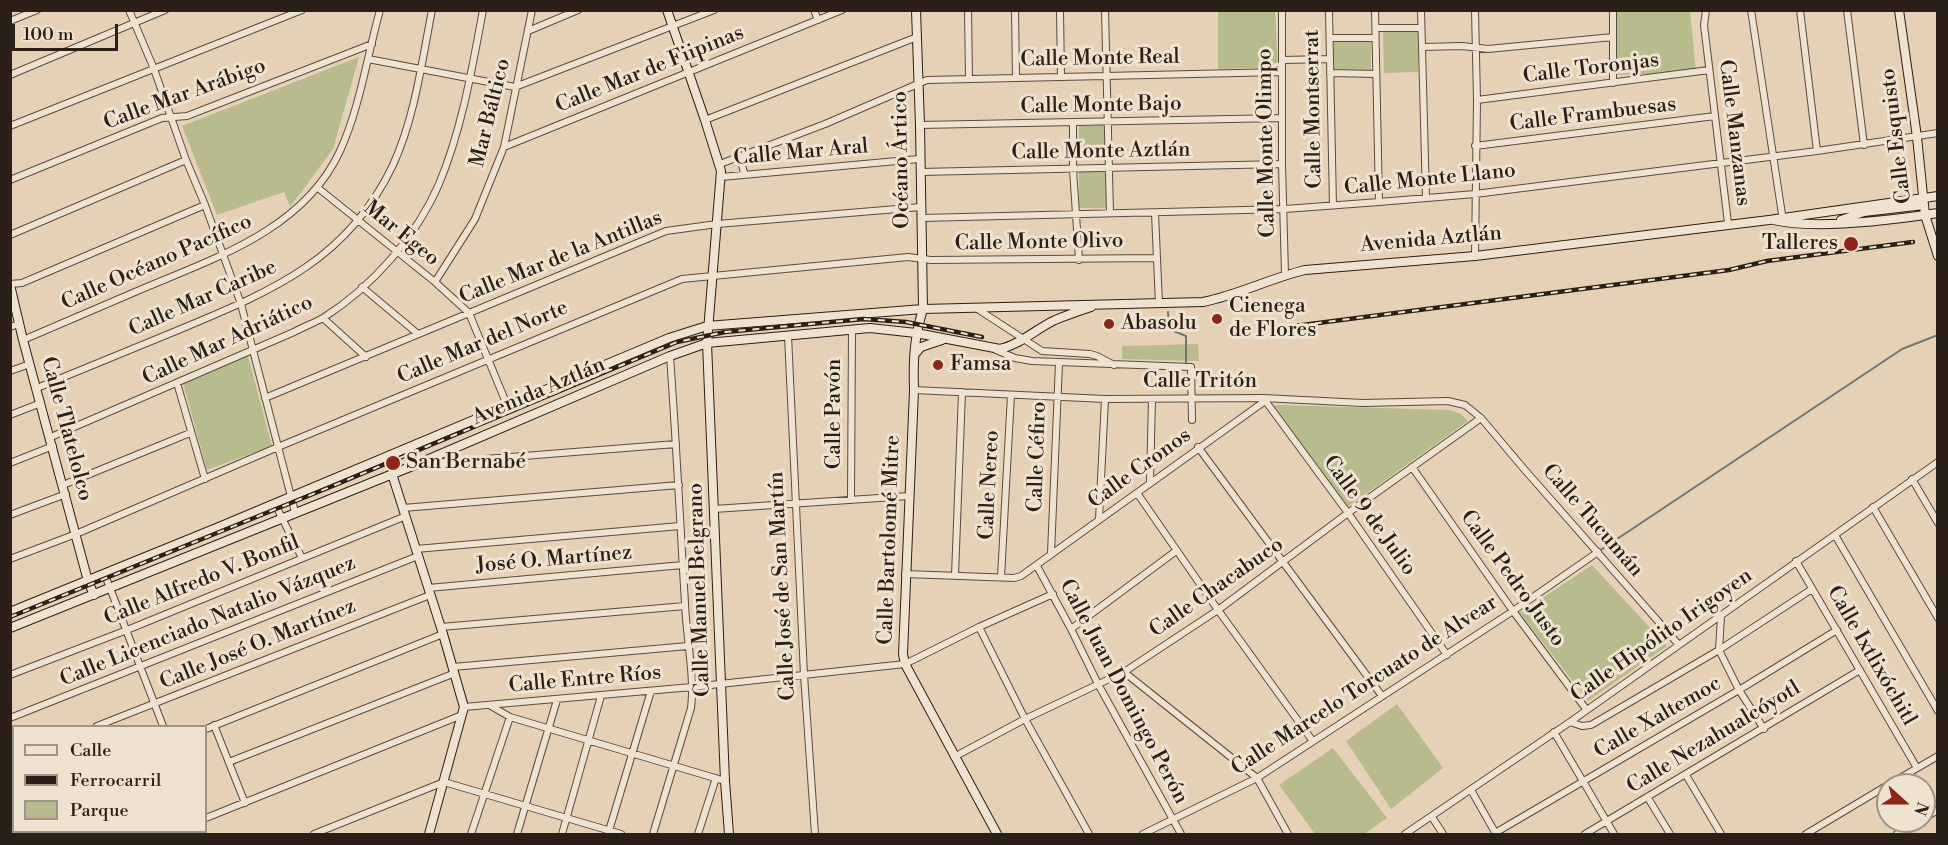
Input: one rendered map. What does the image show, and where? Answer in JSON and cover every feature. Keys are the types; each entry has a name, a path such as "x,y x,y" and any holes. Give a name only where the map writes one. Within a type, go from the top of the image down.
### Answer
{"main road":[{"name":"Calle Manuel Belgrano","path":"667,10 720,164 721,177 707,343 722,683 720,780 729,834"},
{"name":"Océano Ártico","path":"916,10 923,309 916,333"},
{"name":"Calle Esquisto","path":"1899,10 1917,137 1925,215 1938,256"},
{"name":"Avenida Aztlán","path":"1783,220 1924,202 1938,196"},
{"path":"1835,223 1864,212 1924,202"},
{"name":"Avenida Aztlán","path":"10,612 105,575 669,338 707,326 923,309 1190,303 1215,300 1285,274 1305,270 1475,256 1728,223 1783,220 1835,223 1938,213"},
{"name":"Calle Tlatelolco","path":"10,284 15,326 23,340 51,436 88,581 94,595"},
{"name":"Avenida Aztlán","path":"10,628 415,465 670,356 707,343 870,328 916,333 993,349 1009,347 1054,321 1100,305"},
{"name":"Calle Bartolomé Mitre","path":"916,333 913,358 914,390 903,654 905,664 997,834"},
{"path":"913,358 921,347 945,339"},
{"path":"392,474 454,670 463,711 429,834"}],"street":[{"path":"10,21 37,10"},
{"path":"129,10 154,69 186,160 206,205 241,304 295,512"},
{"path":"10,75 165,10"},
{"path":"10,126 302,10"},
{"name":"Calle Océano Pacífico","path":"23,340 224,255 279,223 318,188 340,150 351,122 380,10"},
{"name":"Calle Mar Caribe","path":"37,388 241,304 286,282 316,261 358,221 384,183 394,162 410,113 432,10"},
{"name":"Calle Mar Adriático","path":"51,436 252,351 323,318 362,287 397,253 438,186 455,137 470,78 483,10"},
{"name":"Mar Báltico","path":"435,282 475,219 504,147 532,10"},
{"path":"528,31 578,10"},
{"path":"368,58 515,87 714,10"},
{"path":"814,10 818,20"},
{"name":"Calle Mar de Fiipinas","path":"504,147 842,10"},
{"path":"968,10 969,78"},
{"path":"1015,10 1016,78"},
{"path":"1060,10 1061,77"},
{"path":"1105,10 1110,213"},
{"name":"Calle Monte Olimpo","path":"1282,10 1285,274"},
{"name":"Calle Montserrat","path":"1329,10 1333,206"},
{"path":"1375,10 1379,202"},
{"path":"1421,10 1426,198"},
{"path":"1475,10 1477,100 1475,256"},
{"path":"1613,10 1613,83"},
{"name":"Calle Manzanas","path":"1706,10 1704,25 1728,223"},
{"path":"1751,10 1783,220"},
{"path":"1800,10 1817,151"},
{"path":"1848,10 1864,145"},
{"path":"1376,28 1421,28"},
{"path":"1422,47 1462,46 1488,49 1613,36"},
{"path":"705,120 917,37"},
{"path":"1329,38 1375,38"},
{"name":"Calle Mar Arábigo","path":"10,180 162,118 187,116 372,44"},
{"path":"1282,60 1330,59"},
{"name":"Calle Toronjas","path":"1477,100 1709,70"},
{"name":"Calle Monte Real","path":"720,164 919,83 935,79 1282,72"},
{"path":"1330,73 1376,74"},
{"name":"Calle Frambuesas","path":"1475,146 1715,116"},
{"name":"Calle Monte Bajo","path":"920,125 1282,118"},
{"path":"1073,123 1073,169 1079,260"},
{"name":"Calle Monte Llano","path":"922,218 1155,213 1333,206 1475,194 1773,157 1938,133"},
{"path":"740,157 744,173"},
{"name":"Calle Mar Aral","path":"721,177 744,173 920,159"},
{"path":"10,235 186,160"},
{"name":"Calle Monte Aztlán","path":"920,172 1282,164"},
{"name":"Mar Egeo","path":"318,188 435,282 469,313 507,405"},
{"path":"10,284 22,283 206,205"},
{"name":"Calle Mar de la Antillas","path":"265,398 666,231 717,224 921,207"},
{"path":"1155,213 1160,304"},
{"name":"Calle Mar del Norte","path":"10,559 75,534 682,279 908,257 922,259"},
{"name":"Calle Monte Olivo","path":"922,259 1156,258"},
{"path":"362,287 418,334"},
{"path":"976,308 1046,352 1090,354 1114,365"},
{"path":"323,318 366,357"},
{"name":"Calle Pavón","path":"851,499 852,329"},
{"name":"Calle José de San Martín","path":"788,336 804,675 815,834"},
{"path":"993,349 1015,358 1032,361 1191,367 1193,398 1191,420"},
{"path":"653,834 691,708 692,687 670,356"},
{"name":"Calle Céfiro","path":"1051,553 1059,363"},
{"path":"10,371 30,364"},
{"path":"177,383 205,478"},
{"name":"Calle Tritón","path":"914,390 1105,399 1264,399 1363,403 1448,401 1473,409 1481,418"},
{"path":"955,575 962,392"},
{"name":"Calle Nereo","path":"1001,577 1011,395"},
{"path":"1099,519 1105,399"},
{"path":"1150,482 1152,399"},
{"name":"Calle Cronos","path":"905,573 1014,578 1036,566 1264,399"},
{"name":"Calle 9 de Julio","path":"1264,399 1348,513 1447,655"},
{"path":"10,415 41,403"},
{"name":"Calle Chacabuco","path":"954,757 1025,719 1125,672 1218,610 1481,418"},
{"name":"Calle Tucumán","path":"1481,418 1679,645"},
{"path":"63,484 190,433"},
{"path":"415,465 676,444"},
{"path":"10,464 53,447"},
{"path":"1198,447 1382,696"},
{"name":"Calle Hipólito Irigoyen","path":"1405,834 1570,722 1938,462"},
{"name":"Calle Pedro Justo","path":"1412,467 1513,611 1586,709"},
{"path":"1912,479 1938,523"},
{"name":"Calle Alfredo V. Bonfil","path":"10,675 302,558 405,512 679,485"},
{"path":"1137,493 1312,740"},
{"path":"10,515 66,494"},
{"path":"714,509 909,496"},
{"path":"275,504 302,558"},
{"path":"1873,507 1938,618"},
{"name":"Calle Licenciado Natalio Vázquez","path":"10,718 140,667 417,552 680,526"},
{"path":"1835,535 1938,711"},
{"path":"1071,629 1176,551"},
{"name":"Calle Marcelo Torcuato de Alvear","path":"1143,834 1257,777 1447,655 1598,552"},
{"name":"Calle Ixtlixóchitl","path":"1796,561 1917,768"},
{"name":"José O. Martínez","path":"429,591 683,565"},
{"name":"Calle Juan Domingo Perón","path":"1036,566 1181,834"},
{"path":"105,575 163,725"},
{"path":"1570,722 1582,726 1591,725 1719,650 1812,589"},
{"name":"Calle José O. Martínez","path":"100,725 429,591"},
{"name":"Calle Entre Ríos","path":"207,818 463,711 491,706 905,664 979,627 1053,594"},
{"path":"207,728 442,630 685,606"},
{"path":"1721,616 1719,650 1764,729"},
{"path":"979,627 1025,719 1089,834"},
{"name":"Calle Xaltemoc","path":"1496,834 1837,630"},
{"path":"229,762 454,670 688,646"},
{"name":"Calle Nezahualcóyotl","path":"1585,834 1860,670"},
{"path":"1125,672 1257,777 1288,834"},
{"path":"609,833 651,691"},
{"path":"562,834 601,696"},
{"path":"517,834 557,700"},
{"path":"491,706 510,717 720,780 698,834"},
{"path":"471,834 510,717"},
{"path":"214,725 246,803"},
{"path":"1554,732 1614,834"},
{"path":"1908,773 1938,756"},
{"path":"1686,775 1721,834"},
{"path":"314,834 444,783 609,833 621,834"},
{"path":"1471,790 1496,834"},
{"path":"1806,834 1876,792"},
{"path":"1648,798 1670,834"},
{"path":"1432,817 1443,834"}],"green space":[{"path":"1218,11 1275,11 1278,67 1218,69"},
{"path":"1616,11 1690,11 1696,72 1617,75"},
{"path":"1383,32 1419,32 1418,72 1384,73"},
{"path":"1334,40 1371,41 1371,70 1334,69"},
{"path":"359,57 333,149 290,207 284,192 217,215 182,126"},
{"path":"1105,125 1105,160 1079,160 1079,126"},
{"path":"1079,172 1106,172 1107,208 1079,208"},
{"path":"1198,344 1199,361 1122,359 1122,346"},
{"path":"248,356 272,446 207,470 183,383"},
{"path":"1272,406 1450,410 1461,414 1468,421 1346,508"},
{"path":"1592,565 1667,646 1588,701 1520,613"},
{"path":"1397,704 1443,768 1391,809 1346,741"},
{"path":"1333,748 1387,818 1364,834 1315,834 1279,785"}],"waterway":[{"path":"1168,312 1169,329 1186,336 1186,363"},
{"path":"1599,551 1902,349 1938,335"}],"railway":[{"path":"1287,327 1729,270 1767,261 1913,242"},
{"path":"10,617 335,485 677,342 725,332 863,319 906,322 982,337"}],"place":[{"name":"Talleres","path":"1851,244"},
{"name":"Cienega de Flores","path":"1217,319"},
{"name":"Abasolu","path":"1109,324"},
{"name":"Famsa","path":"938,365"},
{"name":"San Bernabé","path":"393,463"}]}
